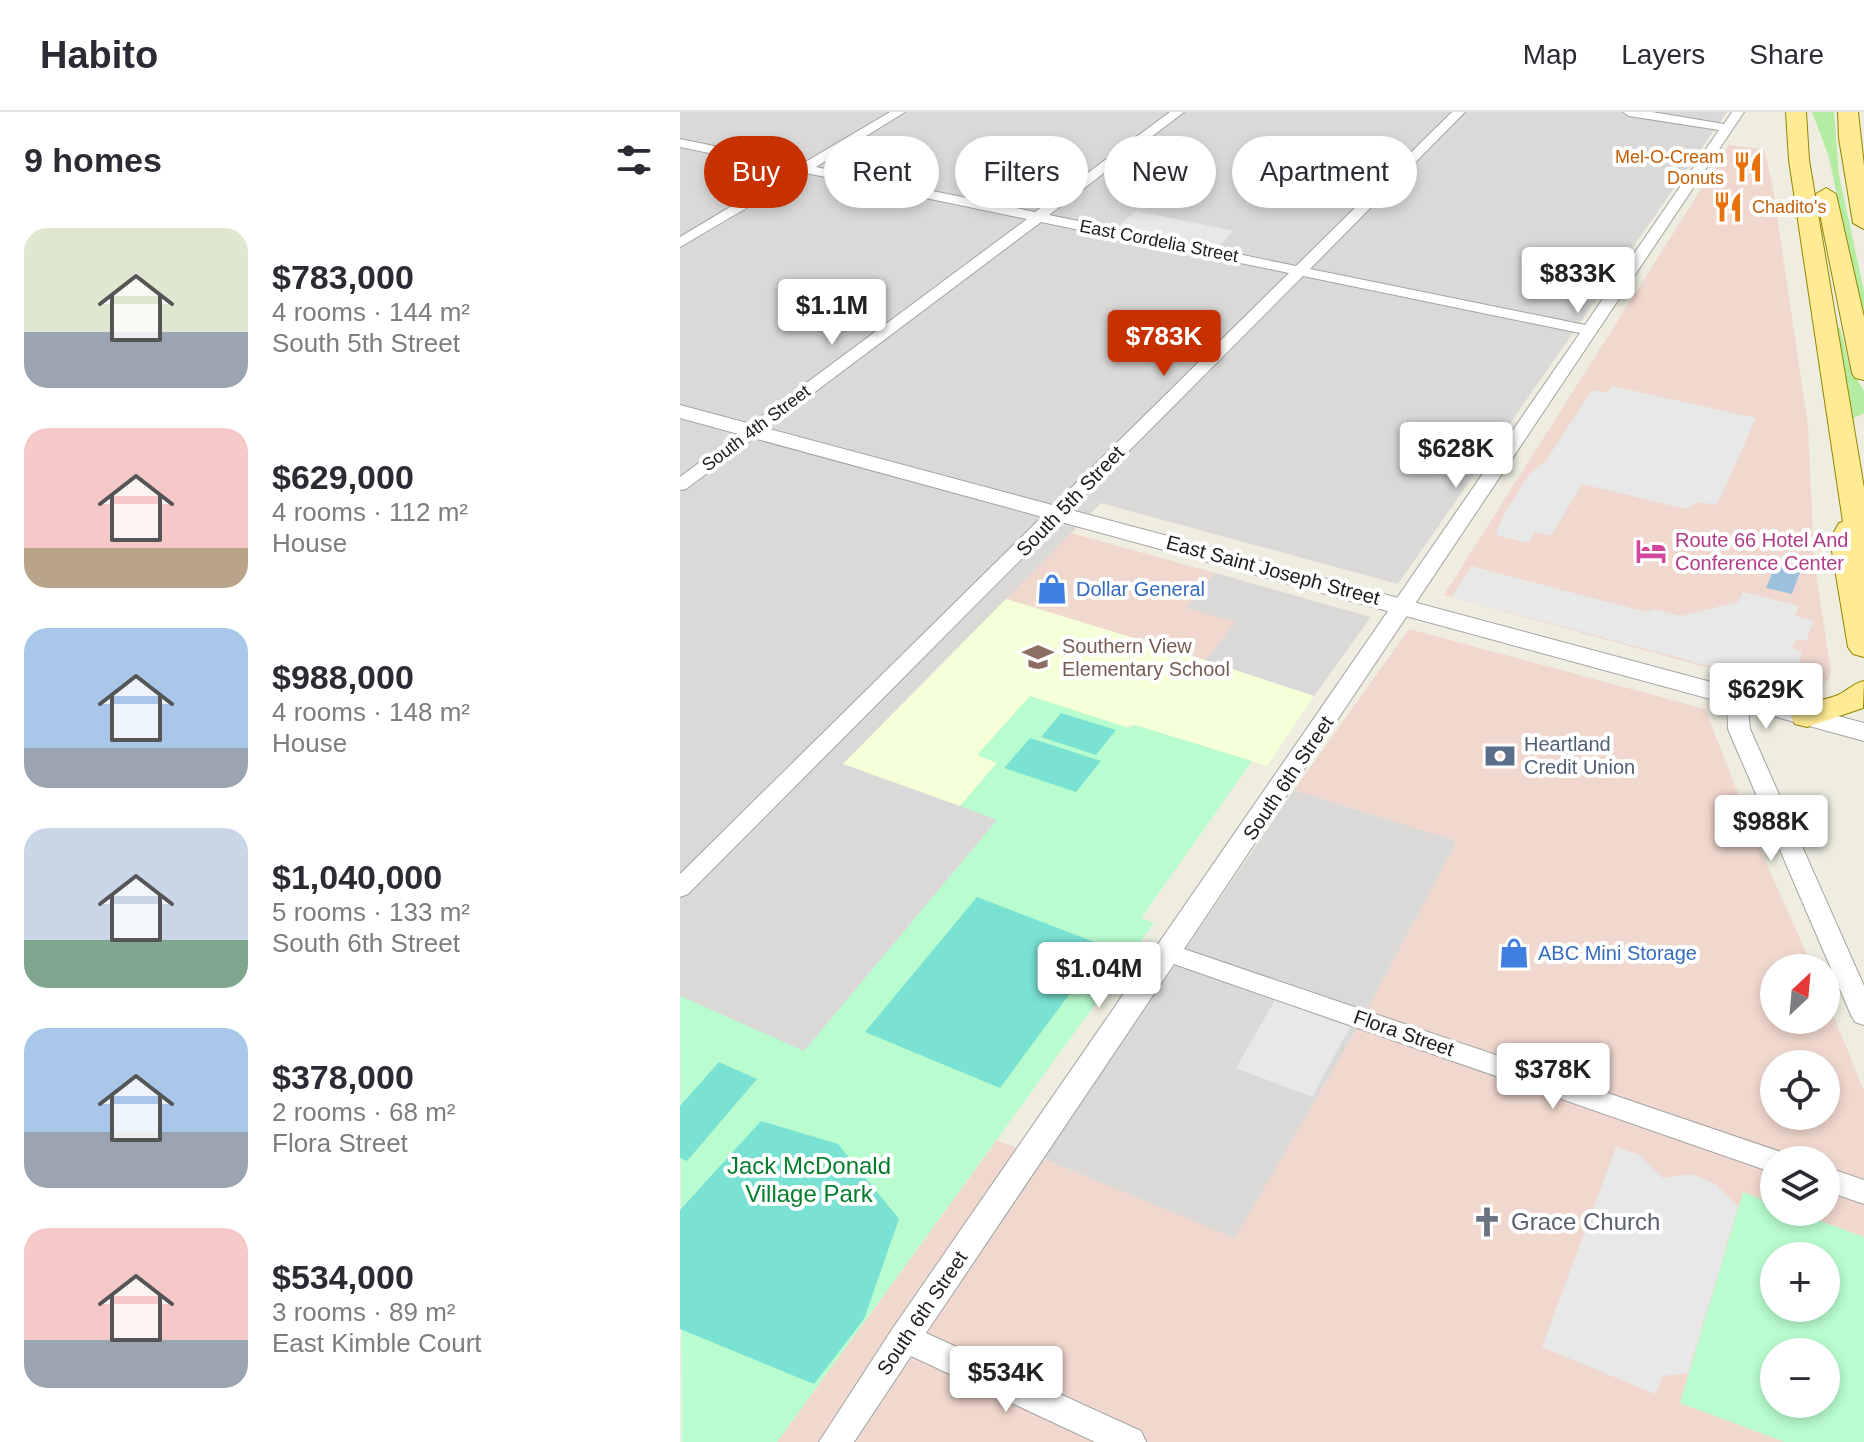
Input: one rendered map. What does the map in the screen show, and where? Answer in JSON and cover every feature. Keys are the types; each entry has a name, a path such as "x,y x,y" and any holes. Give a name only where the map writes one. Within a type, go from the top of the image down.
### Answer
{"main road":[{"path":"1848,112 1849,138 1863,218"},
{"path":"1795,115 1816,146 1864,373"},
{"path":"1795,115 1803,191 1843,447 1864,553"},
{"path":"1843,447 1864,426"},
{"path":"1857,514 1844,539 1864,647"},
{"path":"1807,716 1852,701 1864,691"}],"street":[{"path":"808,166 899,112"},
{"name":"South 4th Street","path":"680,485 1178,112"},
{"name":"South 5th Street","path":"680,888 1459,112"},
{"path":"1629,112 1727,128"},
{"name":"South 6th Street","path":"835,1442 1738,112"},
{"name":"East Cordelia Street","path":"680,143 704,148"},
{"name":"East Cordelia Street","path":"808,169 1591,331"},
{"path":"680,243 738,208"},
{"name":"East Saint Joseph Street","path":"680,411 1864,732"},
{"path":"1737,697 1739,729 1864,1015"},
{"name":"Flora Street","path":"1169,953 1760,1156"},
{"path":"1840,1184 1864,1192"},
{"path":"904,1338 1130,1442"}],"shaded area":[{"path":"680,112 1727,112 1398,584 1101,503 844,763 998,819 804,1052 680,996"},
{"path":"1729,145 1764,149 1773,188 1808,426 1814,560 1831,672 1828,680 1818,685 1793,691 1444,595"},
{"path":"1136,211 1234,231 1215,249 1116,228"},
{"path":"1612,386 1756,418 1717,505 1699,502 1686,509 1582,484 1551,536 1535,532 1528,543 1495,535 1505,512 1529,474 1546,461 1592,390 1607,393"},
{"path":"1071,533 1215,573 1186,608 1236,622 1205,660 1006,599"},
{"path":"1777,561 1802,567 1792,594 1766,588"},
{"path":"1471,566 1646,612 1654,609 1681,616 1738,602 1743,592 1799,606 1795,616 1814,621 1806,641 1796,639 1792,648 1802,652 1795,673 1757,679 1733,673 1735,668 1726,666 1724,670 1452,597"},
{"path":"1215,573 1371,617 1314,696 1205,660 1235,622 1185,608"},
{"path":"1006,599 1314,696 1267,766 1135,725 978,755 997,763 960,806 843,764"},
{"path":"1409,629 1705,709 1760,849 1807,954 1760,954 1760,1034 1840,1032 1864,1091 1864,1442 777,1442 997,1140 1235,1238 1358,1027 1457,841 1294,790"},
{"path":"1294,790 1457,841 1358,1027 1235,1239 1042,1158"},
{"path":"1275,1000 1350,1027 1312,1097 1236,1068"},
{"path":"1616,1147 1640,1155 1662,1178 1691,1174 1716,1184 1738,1207 1688,1373 1663,1376 1655,1394 1542,1347"}],"green space":[{"path":"1812,112 1834,112 1839,175 1864,291 1864,329 1829,157"},
{"path":"1837,327 1840,328 1850,368 1864,391 1864,413 1852,419"},
{"name":"Jack McDonald Village Park","path":"1030,696 1129,728 1135,725 1252,761 1141,918 1154,923 777,1442 682,1442 680,996 804,1051 997,820 960,806 997,763 977,755"},
{"path":"1061,713 1116,730 1096,755 1041,737"},
{"path":"1030,738 1101,761 1076,792 1004,768"},
{"path":"977,897 1105,946 1000,1088 865,1032"},
{"path":"719,1062 757,1079 687,1161 680,1158 680,1106"},
{"path":"761,1121 838,1144 899,1219 864,1319 814,1384 680,1329 680,1210"},
{"path":"1743,1192 1760,1199 1760,1226 1834,1226 1864,1237 1864,1442 1785,1442 1680,1403"}],"place":[{"name":"Mel-O-Cream Donuts","path":"1748,167"},
{"name":"Chadito's","path":"1728,207"},
{"name":"Route 66 Hotel And Conference Center","path":"1651,551"},
{"name":"Dollar General","path":"1052,589"},
{"name":"Southern View Elementary School","path":"1038,657"},
{"name":"Heartland Credit Union","path":"1500,756"},
{"name":"ABC Mini Storage","path":"1514,953"},
{"name":"Grace Church","path":"1487,1222"}]}
